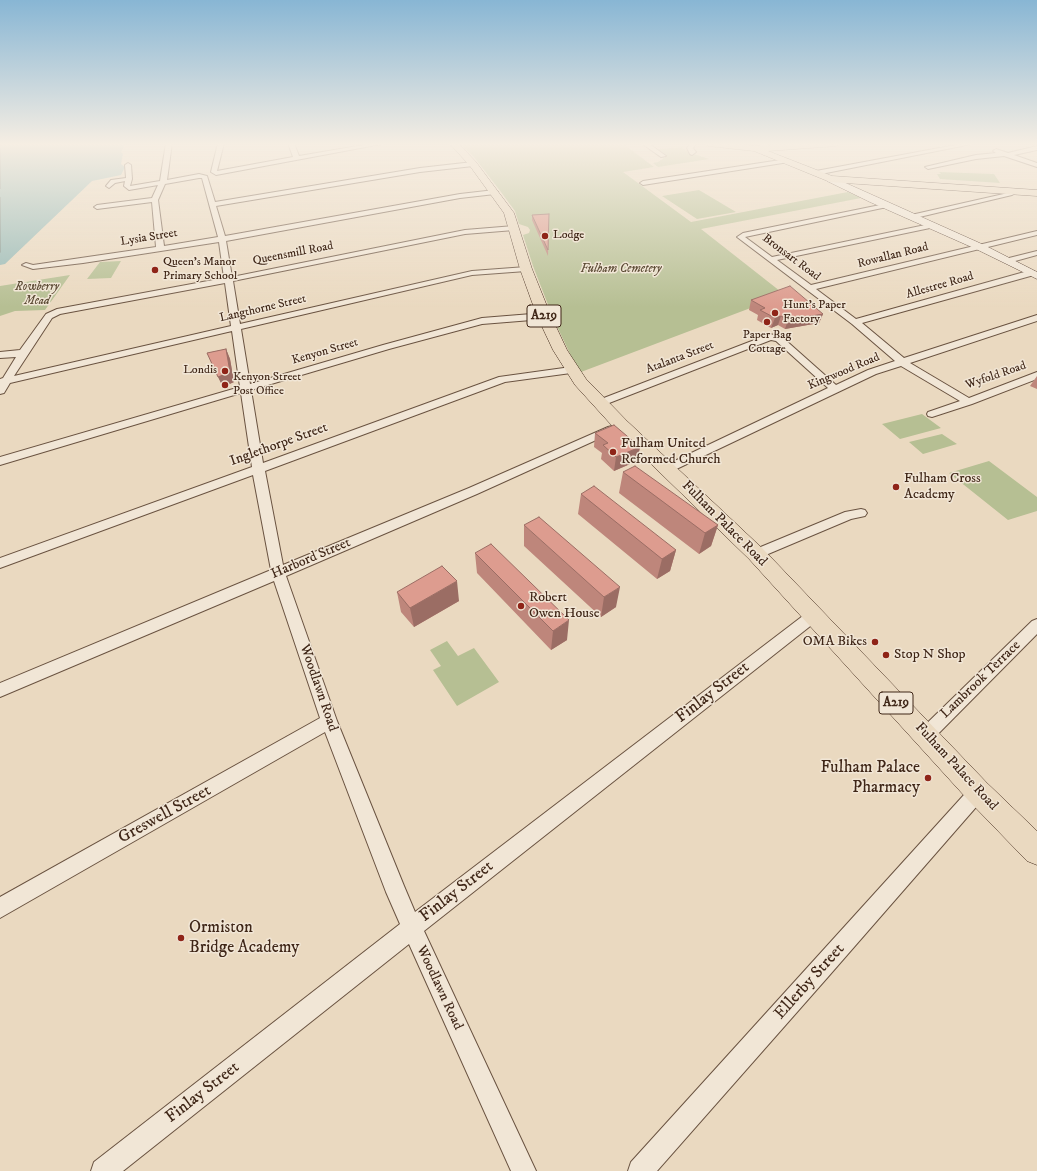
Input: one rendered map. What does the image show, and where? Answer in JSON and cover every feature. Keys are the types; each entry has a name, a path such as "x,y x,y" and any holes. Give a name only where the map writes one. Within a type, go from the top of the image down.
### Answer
{"main road":[{"name":"Fulham Palace Road","path":"499,198 509,213 526,269 544,316 560,350 571,370 580,382 621,425 756,554 978,792 1037,851"}],"street":[{"name":"Woodlawn Road","path":"211,198 222,239 227,280 258,468 278,573 329,721 396,892 421,950 524,1171"},
{"path":"213,204 252,198"},
{"name":"Lysia Street","path":"29,268 91,260 222,239 451,198"},
{"path":"868,198 980,247 1034,274"},
{"path":"911,217 994,198"},
{"path":"97,207 123,202 155,200 160,249"},
{"name":"Bronsart Road","path":"885,206 743,235 742,237 855,322 902,362"},
{"path":"772,259 930,226"},
{"name":"Queensmill Road","path":"23,353 49,316 53,314 465,232 514,228"},
{"name":"Rowallan Road","path":"811,288 1037,233"},
{"path":"1008,261 1037,253"},
{"name":"Langthorne Street","path":"3,381 472,273 526,269"},
{"name":"Allestree Road","path":"855,322 1034,274"},
{"name":"Kenyon Street","path":"0,460 482,321 544,316"},
{"name":"Kingwood Road","path":"668,469 872,372 1037,318"},
{"name":"Atalanta Street","path":"600,403 770,337 779,339 835,389"},
{"path":"0,355 23,353"},
{"path":"0,391 3,381 23,353"},
{"name":"Wyfold Road","path":"902,362 968,402 1037,375"},
{"name":"Inglethorpe Street","path":"0,563 258,468 419,411 503,378 571,370"},
{"path":"932,414 968,402"},
{"name":"Harbord Street","path":"0,690 473,490 621,425"},
{"path":"756,554 848,515 861,513"},
{"name":"Finlay Street","path":"103,1171 642,747 813,616"},
{"name":"Lambrook Terrace","path":"926,735 1037,625"},
{"name":"Greswell Street","path":"0,908 329,721"},
{"name":"Ellerby Street","path":"640,1171 820,971 978,792"}],"green space":[{"name":"Fulham Cemetery","path":"505,198 658,198 691,222 818,198 861,198 701,229 785,295 581,372 571,356 554,320 533,266 523,235 529,233 530,230 528,227 519,224 515,211"},
{"path":"665,198 712,198 736,212 697,219"},
{"path":"121,261 111,278 87,279 100,262"},
{"name":"Rowberry Mead","path":"70,275 45,310 15,311 0,316 0,286"},
{"path":"922,414 941,428 900,439 882,424"},
{"path":"942,434 957,444 923,454 909,442"},
{"path":"989,461 1037,497 1037,511 1008,520 949,473"},
{"path":"447,641 458,656 474,648 499,682 457,706 433,670 441,666 430,650"}],"water":[{"path":"0,198 66,198 0,261"}],"building":[{"path":"549,214 548,250 532,215"},
{"path":"790,286 823,314 788,320 781,316 775,318 760,310 765,308 751,300"},
{"path":"226,349 230,372 218,377 207,353"},
{"path":"614,425 640,447 616,457 603,445 608,443 595,433"},
{"path":"635,466 718,525 705,533 623,472"},
{"path":"594,486 676,550 662,559 581,494"},
{"path":"539,517 620,587 604,597 524,525"},
{"path":"491,544 569,620 553,631 475,553"},
{"path":"442,566 457,581 410,608 397,592"}],"waterway":[{"path":"0,261 68,198"}],"place":[{"name":"Lodge","path":"545,236"},
{"name":"Queen's Manor Primary School","path":"155,270"},
{"name":"Hunt's Paper Factory","path":"775,313"},
{"name":"Paper Bag Cottage","path":"767,322"},
{"name":"Londis","path":"225,371"},
{"name":"Kenyon Street Post Office","path":"225,385"},
{"name":"Fulham United Reformed Church","path":"613,452"},
{"name":"Fulham Cross Academy","path":"896,487"},
{"name":"Robert Owen House","path":"521,606"},
{"name":"OMA Bikes","path":"875,642"},
{"name":"Stop N Shop","path":"886,655"},
{"name":"Fulham Palace Pharmacy","path":"928,778"},
{"name":"Ormiston Bridge Academy","path":"181,938"}]}
